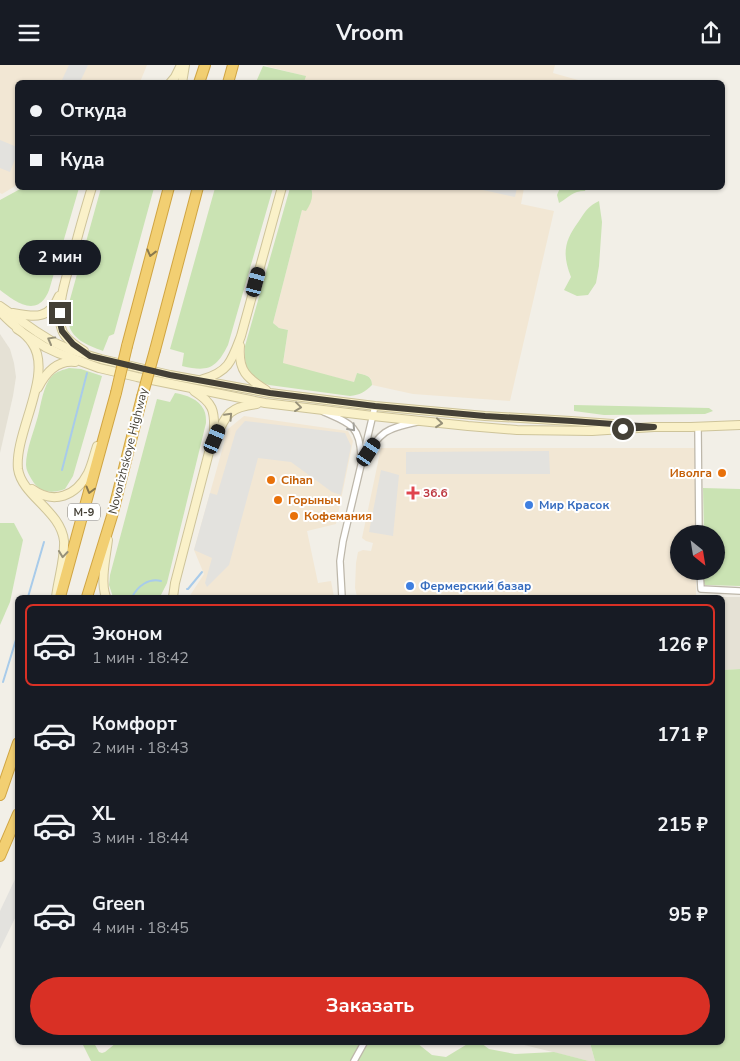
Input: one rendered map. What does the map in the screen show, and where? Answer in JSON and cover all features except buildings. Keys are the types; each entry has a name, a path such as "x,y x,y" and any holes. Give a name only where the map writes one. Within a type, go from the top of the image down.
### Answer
{"highway":[{"path":"201,80 205,65"},
{"path":"229,80 234,65"},
{"name":"Novorizhskoye Highway","path":"61,595 108,426 167,190"},
{"name":"Novorizhskoye Highway","path":"88,595 112,515 197,190"},
{"path":"0,795 15,752"},
{"path":"0,855 15,821"}],"street":[{"path":"172,80 183,65"},
{"path":"182,80 183,65"},
{"path":"233,80 234,65"},
{"path":"88,360 62,331 60,313 63,288 91,190"},
{"name":"М-9","path":"185,232 201,190"},
{"path":"199,380 217,375 234,355 241,337 281,190"},
{"path":"9,312 34,317 42,315 55,305 63,288"},
{"path":"0,306 36,332 54,342 88,360 128,375 265,403 517,430 592,431 740,425"},
{"path":"0,311 17,329 58,353 270,393 375,406 485,416 654,427"},
{"name":"М-9","path":"17,329 32,343 37,353 38,372 34,399 19,448 18,470 24,483 51,513 62,533 64,553 56,595"},
{"path":"241,337 241,364 244,372 251,381 270,393"},
{"name":"М-9","path":"34,399 46,375 52,368 59,364 88,360"},
{"path":"172,595 214,433 215,420 213,412 205,398 189,388"},
{"path":"210,451 224,421 231,412 237,408 265,403"},
{"path":"342,595 340,568 343,541 375,406"},
{"path":"320,409 346,422 358,434 361,463"},
{"path":"361,463 376,440 388,430 420,421"},
{"name":"М-9","path":"24,483 34,491 50,497 60,497 69,494 78,487 88,473 99,441 108,426"},
{"path":"698,427 699,525"},
{"name":"М-9","path":"105,595 103,592 104,578 112,515"},
{"path":"700,580 701,589 740,591"},
{"path":"0,855 15,832"},
{"path":"354,1061 363,1045"}],"shaded area":[{"path":"0,65 147,65 141,80 15,80 15,186 2,194 0,193"},
{"path":"69,65 88,65 81,80 62,80"},
{"path":"555,65 553,73 578,80 304,80 305,76 266,66"},
{"path":"0,140 15,146 15,159 10,172 0,168"},
{"path":"312,190 524,190 521,204 554,211 510,401 413,394 372,385 371,379 368,376 357,373 354,382 283,364 288,330 279,328 273,323 302,210"},
{"path":"483,190 517,190 515,197"},
{"path":"0,334 10,349 16,377 0,453"},
{"path":"244,416 348,431 353,441 336,524 307,531 318,583 331,581 334,595 190,595 204,574 194,550 228,429"},
{"path":"245,421 345,433 351,446 341,495 332,492 291,462 258,458 229,565 207,587 205,583 212,558 194,550 210,493 217,495 236,431"},
{"path":"381,448 696,448 696,525 670,525 670,580 696,580 696,595 357,595 355,588 358,552 363,550 371,551 373,543 362,538"},
{"path":"549,451 550,474 406,474 406,452"},
{"path":"381,470 399,475 393,536 369,532"},
{"path":"725,597 740,597 740,669 725,670"},
{"path":"15,879 15,918 0,949 0,911"},
{"path":"524,1045 591,1045 595,1061"}],"green space":[{"path":"263,66 306,76 305,80 257,80"},
{"path":"18,190 78,190 49,290 45,298 34,306 22,304 0,290 0,200"},
{"path":"100,190 153,190 114,334 109,336 103,351 85,344 72,332 68,320 69,303"},
{"path":"214,190 272,190 228,345 224,353 215,364 198,369 182,366 184,353 170,349"},
{"path":"289,190 311,190 312,200 306,211 302,210 273,323 279,328 288,330 283,363 354,382 357,373 369,377 372,385 360,394 350,396 269,385 251,376 246,366 245,346"},
{"path":"559,190 585,190 574,193 559,203 557,195"},
{"path":"599,201 602,222 596,283 588,295 577,296 564,290 571,277 566,261 566,248 570,235 583,215 589,207"},
{"path":"69,368 81,369 102,376 73,476 65,489 51,492 42,490 35,484 27,469 27,453 46,385 54,374"},
{"path":"175,393 196,400 205,412 206,423 167,583 161,595 112,595 109,585 110,575 157,399 170,402"},
{"path":"574,405 709,408 713,411 705,414 604,415 574,411"},
{"path":"703,488 740,489 740,586 705,585 702,580 725,580 725,525 704,525"},
{"path":"0,523 14,523 23,540 10,602 0,625"},
{"path":"740,669 740,1061 595,1061 591,1045 725,1045 725,670"},
{"path":"83,1045 95,1045 99,1052 102,1053 114,1045 420,1045 432,1055 446,1057 466,1045 484,1045 489,1049 515,1054 554,1052 589,1061 91,1061"}],"waterway":[{"path":"62,470 87,373"},
{"path":"29,595 44,542"},
{"path":"187,589 202,572"},
{"path":"133,595 137,589 144,584 156,580 161,581"},
{"path":"3,682 15,643"}],"place":[{"name":"Иволга","path":"722,473"},
{"name":"Cihan","path":"271,480"},
{"name":"36.6","path":"413,493"},
{"name":"Горыныч","path":"278,500"},
{"name":"Мир Красок","path":"529,505"},
{"name":"Кофемания","path":"294,516"},
{"name":"Фермерский базар","path":"410,586"}],"route":[{"path":"60,313 62,331 66,337 90,356 170,375 270,393 375,406 485,416 654,427 623,429"}]}
